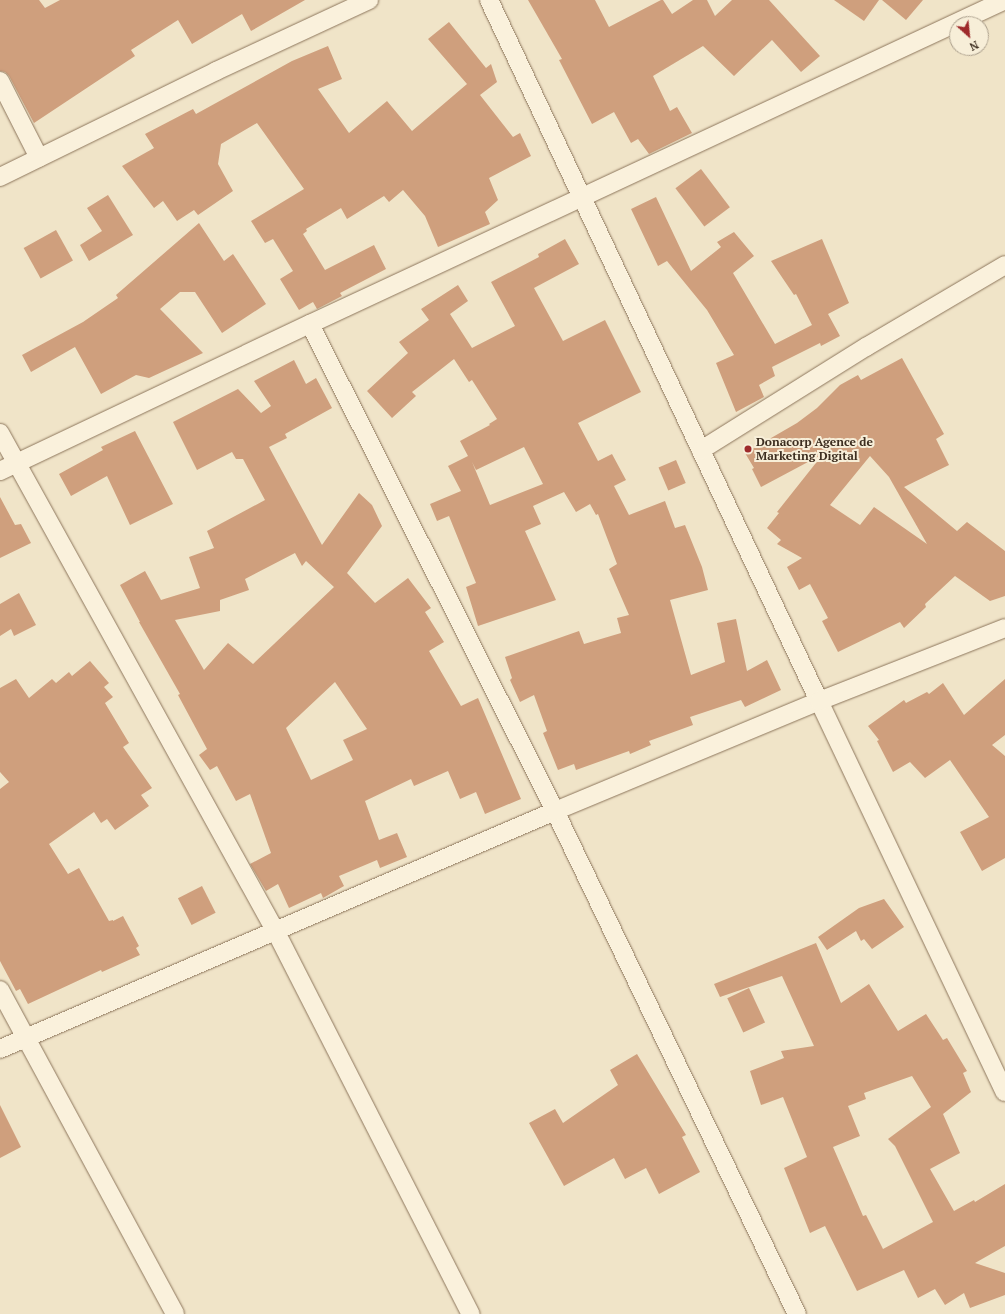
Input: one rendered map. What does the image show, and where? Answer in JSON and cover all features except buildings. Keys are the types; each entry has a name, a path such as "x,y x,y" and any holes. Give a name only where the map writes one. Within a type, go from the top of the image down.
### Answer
{"street":[{"path":"0,177 216,70 369,0"},
{"path":"490,0 819,701 1005,1092"},
{"path":"0,471 310,324 1005,0"},
{"path":"0,81 39,158"},
{"path":"701,450 866,348 1005,265"},
{"path":"310,324 555,812 797,1314"},
{"path":"0,433 276,932 471,1314"},
{"path":"0,1049 819,701 1005,628"},
{"path":"0,990 175,1314"}],"place":[{"name":"Donacorp Agence de Marketing Digital","path":"748,449"}]}
